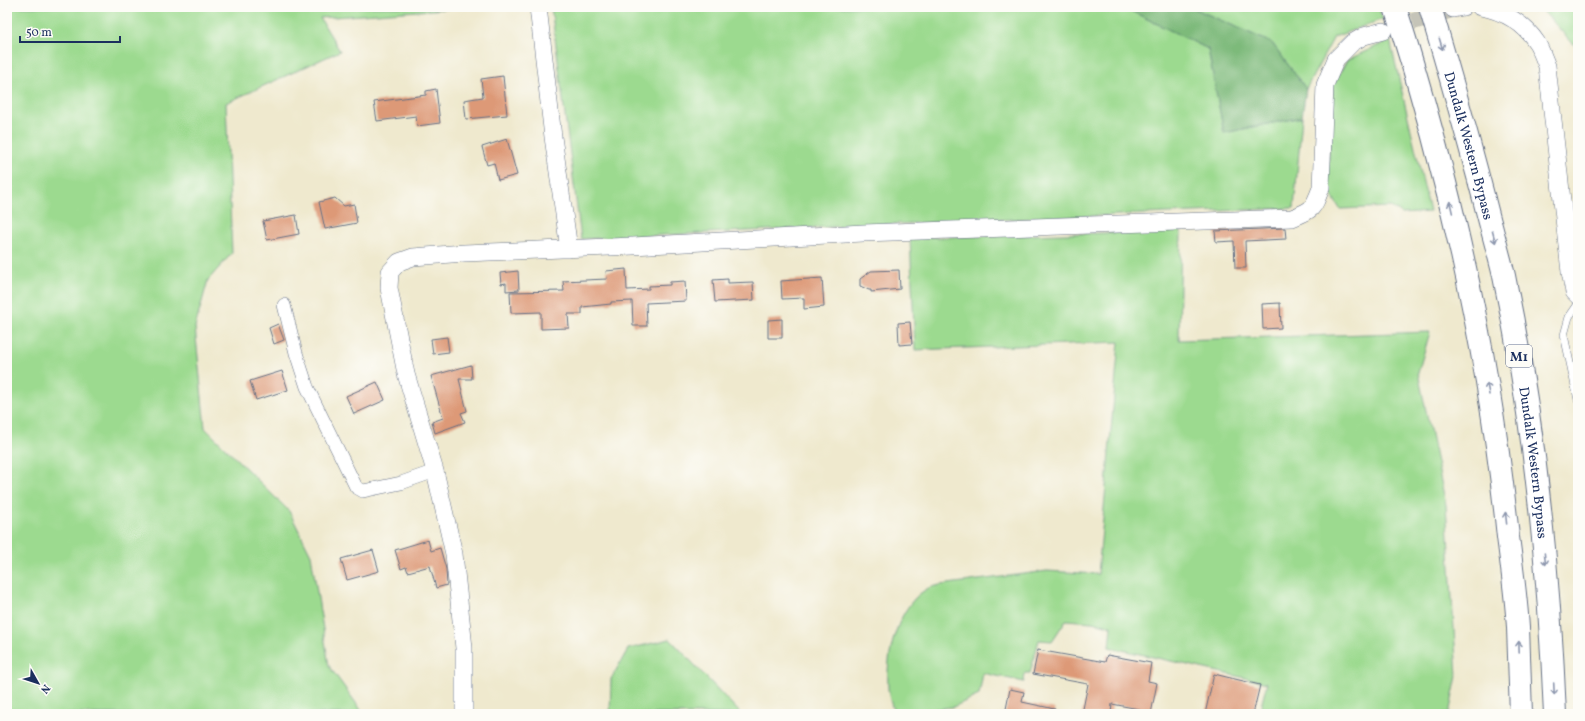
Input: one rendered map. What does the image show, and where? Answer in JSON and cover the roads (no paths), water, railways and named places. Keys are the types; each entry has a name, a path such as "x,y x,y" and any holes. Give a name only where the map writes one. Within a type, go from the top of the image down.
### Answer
{"highway":[{"path":"1396,7 1446,184 1476,320 1494,423 1505,503 1518,626 1521,714"},
{"name":"Dundalk Western Bypass","path":"1430,7 1461,112 1503,274 1522,366 1540,507 1546,573 1555,714"}],"street":[{"path":"538,7 569,248"},
{"path":"1480,7 1506,14 1524,28 1537,44 1547,66 1568,257 1577,297"},
{"path":"464,714 464,648 454,554 435,471 406,374 389,288 390,272 399,262 413,257 863,233 1292,218 1308,212 1315,203 1321,188 1325,92 1330,73 1336,59 1352,43 1364,36 1383,31"},
{"path":"284,305 296,353 307,387 356,487 363,491 401,483 435,471"}],"lane":[{"path":"1577,297 1564,336 1578,400"}],"tunnel":[{"path":"1389,29 1453,9"}]}
